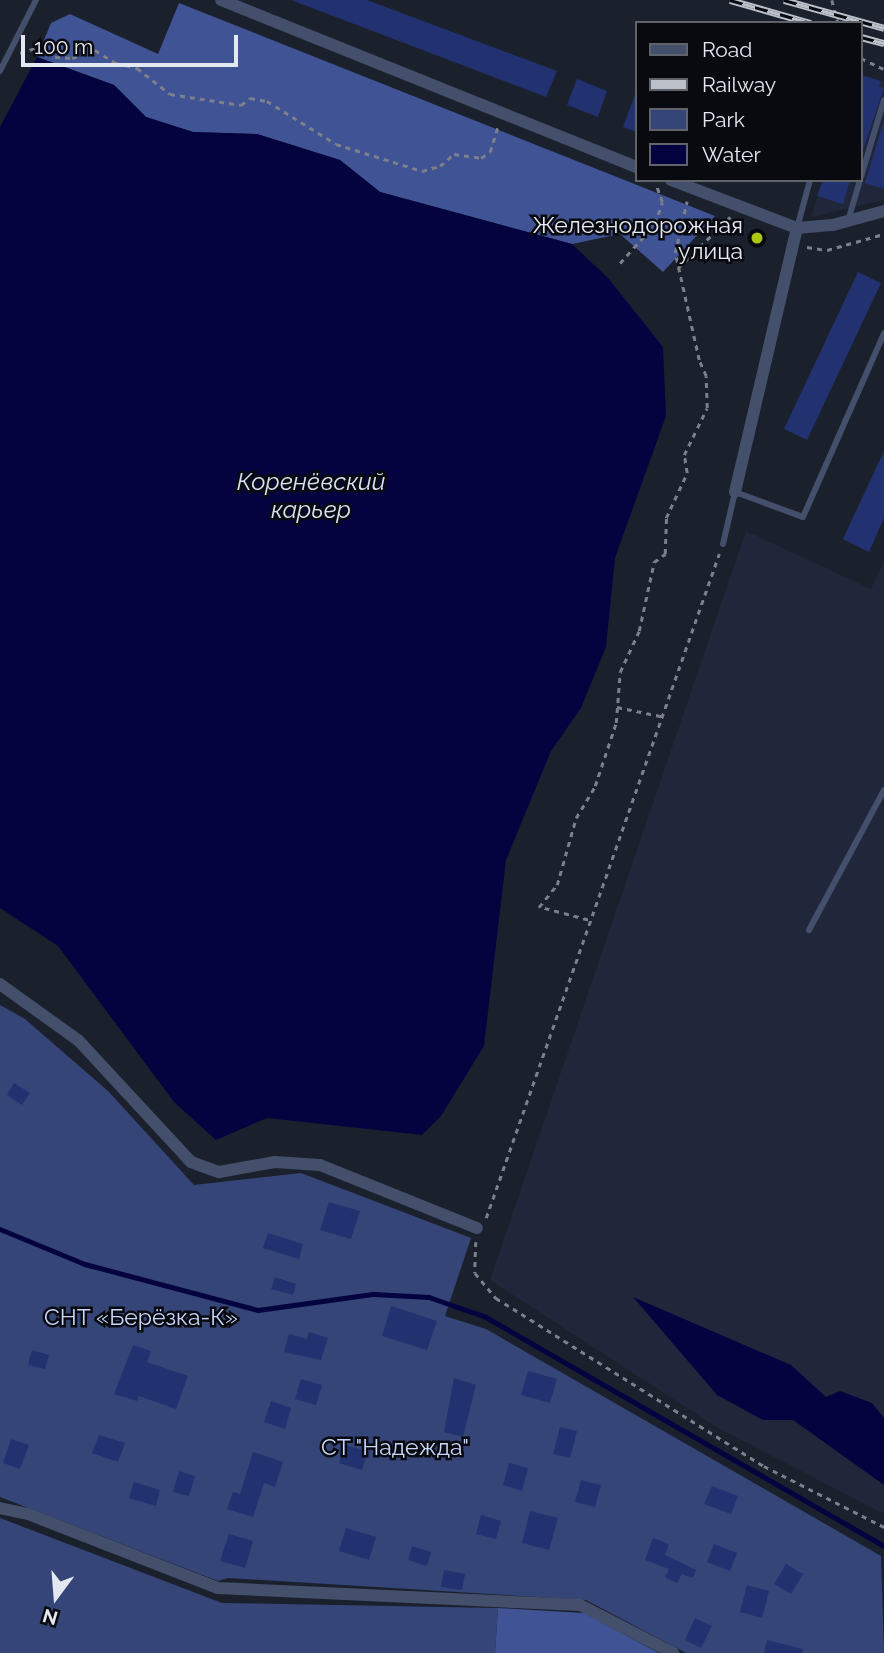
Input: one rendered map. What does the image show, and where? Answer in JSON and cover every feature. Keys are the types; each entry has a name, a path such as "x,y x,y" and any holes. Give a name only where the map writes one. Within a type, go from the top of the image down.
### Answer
{"street":[{"path":"221,0 636,167"},
{"path":"676,182 797,228 848,221 884,211"},
{"path":"735,492 797,228"},
{"path":"0,984 79,1041 191,1162 219,1172 275,1162 320,1165 477,1228"},
{"path":"0,1508 28,1514 218,1588 580,1605 673,1653"}],"lane":[{"path":"0,71 36,0"},
{"path":"863,172 884,100"},
{"path":"797,228 809,182"},
{"path":"848,221 860,182"},
{"path":"723,544 735,492 803,517 884,333"},
{"path":"809,930 884,790"}],"path":[{"path":"832,0 837,21"},
{"path":"7,57 38,47 55,57 72,58 95,50 116,63 137,68 170,94 241,105 250,98 267,101 336,144 422,171 440,166 454,154 481,158 490,152 499,122"},
{"path":"863,59 884,69"},
{"path":"620,263 655,224 662,202 656,185"},
{"path":"588,920 539,907 558,885 576,818 595,786 616,723 620,672 639,631 654,562 665,554 666,518 687,473 684,455 707,408 706,376 676,253 687,197"},
{"path":"678,268 733,215"},
{"path":"793,244 827,250 884,234"},
{"path":"723,544 665,717 588,920 486,1218 477,1228 475,1273 496,1298 764,1466 884,1527"},
{"path":"617,707 665,717"}],"shaded area":[{"path":"179,3 715,216 663,272 620,234 572,244 380,192 340,160 257,134 193,132 146,117 114,85 37,57 51,23 70,14 158,54"},
{"path":"863,76 884,82 884,200 811,217 822,182 863,182"},
{"path":"746,531 871,589 884,561 884,1514 718,1428 490,1280"},
{"path":"498,1608 584,1613 659,1653 495,1653"}],"green space":[{"path":"0,1005 25,1019 108,1091 194,1185 301,1173 471,1238 445,1316 486,1329 881,1556 884,1653 686,1653 586,1600 228,1578 218,1581 0,1497"},
{"path":"0,1518 222,1603 498,1608 495,1653 0,1653"}],"water":[{"name":"Коренёвский карьер","path":"37,57 114,85 146,117 193,132 257,134 340,160 380,192 572,244 608,278 663,347 666,416 615,558 606,647 581,708 551,751 506,860 484,1046 441,1116 422,1135 267,1118 216,1140 174,1102 58,946 0,908 0,127"},
{"path":"633,1297 791,1365 826,1397 840,1391 872,1403 884,1418 884,1485 793,1420 763,1420 717,1395"}],"building":[{"path":"291,0 367,0 557,71 546,97"},
{"path":"863,76 881,81 879,87 884,88 863,150"},
{"path":"577,79 607,91 598,117 567,105"},
{"path":"636,92 636,132 623,127"},
{"path":"884,120 884,189 865,183"},
{"path":"822,182 849,182 843,204 817,196"},
{"path":"858,272 881,283 807,440 784,429"},
{"path":"884,451 884,518 869,552 843,539"},
{"path":"14,1083 30,1093 22,1105 7,1095"},
{"path":"329,1202 360,1211 351,1239 320,1230"},
{"path":"268,1233 303,1244 299,1259 263,1248"},
{"path":"275,1277 296,1284 293,1295 271,1289"},
{"path":"391,1306 437,1321 427,1350 382,1336"},
{"path":"309,1332 328,1338 321,1360 284,1352 289,1334 307,1339"},
{"path":"133,1345 151,1351 147,1362 188,1376 176,1409 139,1396 137,1401 114,1394"},
{"path":"32,1350 49,1355 45,1369 28,1365"},
{"path":"528,1371 557,1379 550,1403 521,1395"},
{"path":"454,1378 476,1385 463,1437 444,1432"},
{"path":"301,1379 322,1385 316,1405 295,1399"},
{"path":"271,1401 291,1408 285,1429 264,1422"},
{"path":"560,1427 577,1431 570,1458 553,1454"},
{"path":"99,1435 125,1443 118,1462 92,1453"},
{"path":"11,1439 29,1445 20,1469 3,1463"},
{"path":"345,1445 367,1451 362,1470 339,1463"},
{"path":"253,1452 283,1462 275,1487 264,1483 253,1517 227,1509 233,1492 240,1494"},
{"path":"509,1463 528,1468 522,1491 503,1485"},
{"path":"179,1471 195,1476 189,1496 173,1492"},
{"path":"581,1480 601,1485 595,1507 575,1502"},
{"path":"134,1482 160,1490 156,1506 129,1498"},
{"path":"712,1486 738,1496 731,1514 704,1504"},
{"path":"530,1511 558,1518 549,1550 522,1543"},
{"path":"481,1515 501,1521 496,1539 476,1534"},
{"path":"346,1528 376,1537 369,1560 339,1551"},
{"path":"229,1534 253,1541 245,1568 220,1561"},
{"path":"653,1538 669,1544 665,1555 696,1570 693,1578 682,1574 677,1583 665,1577 669,1569 645,1560"},
{"path":"714,1544 737,1553 730,1571 707,1562"},
{"path":"412,1546 431,1552 427,1566 408,1560"},
{"path":"786,1564 803,1574 791,1594 774,1584"},
{"path":"444,1570 465,1574 462,1590 441,1587"},
{"path":"747,1585 769,1591 762,1618 740,1612"},
{"path":"695,1618 712,1626 701,1648 685,1640"},
{"path":"767,1640 803,1649 802,1653 764,1653"}],"waterway":[{"path":"0,1229 85,1264 258,1310 374,1294 429,1297 486,1317 884,1546"}],"railway":[{"path":"730,0 804,21"},
{"path":"784,0 859,21"},
{"path":"863,22 884,28"},
{"path":"863,38 884,43"}],"place":[{"name":"Железнодорожная улица","path":"757,238"}],"park label":[{"name":"СНТ «Берёзка-К»","path":"141,1317"},
{"name":"СТ \"Надежда\"","path":"395,1447"}]}
